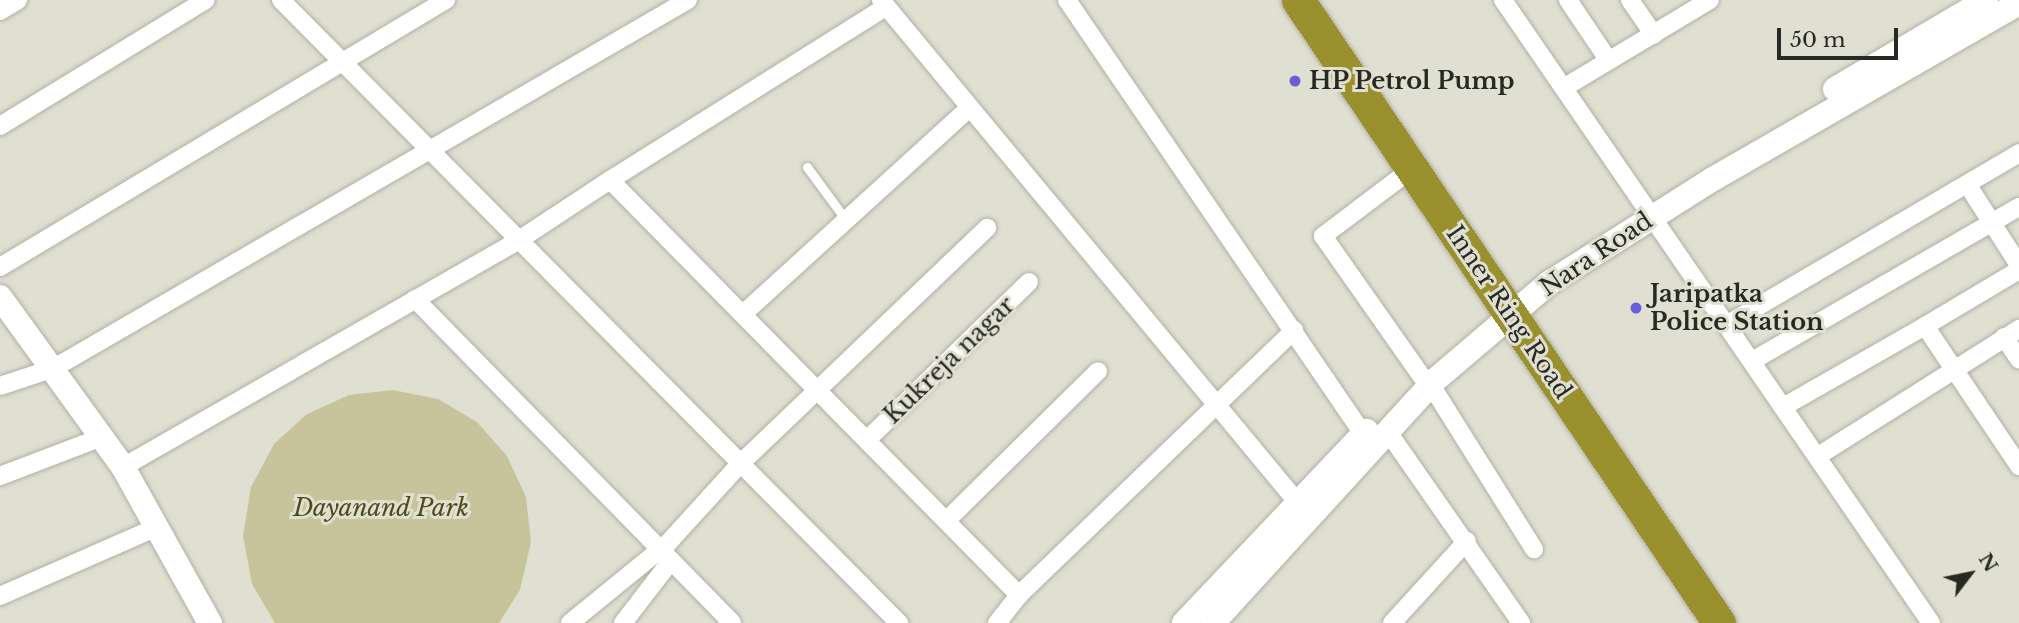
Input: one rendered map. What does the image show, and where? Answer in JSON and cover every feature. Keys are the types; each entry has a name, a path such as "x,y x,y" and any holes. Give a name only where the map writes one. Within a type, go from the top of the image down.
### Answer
{"highway":[{"name":"Inner Ring Road","path":"1281,0 1401,177 1719,623"},
{"name":"Inner Ring Road","path":"1298,0 1694,623"}],"main road":[{"name":"Nara Road","path":"1184,623 1363,434 1500,314 1649,209 1977,2"},
{"name":"Nara Road","path":"1649,209 2019,3"},
{"path":"0,298 54,368 123,467 210,623"},
{"name":"Nara Road","path":"1213,623 1388,432 1426,381"}],"street":[{"path":"0,11 18,0"},
{"path":"0,126 206,0"},
{"path":"281,0 899,623"},
{"path":"0,267 446,0"},
{"path":"0,386 54,368 431,153 688,0"},
{"path":"1067,0 1363,434"},
{"path":"1503,0 1931,623"},
{"path":"1567,0 1609,61"},
{"path":"1630,0 1654,35"},
{"path":"1565,87 1654,35 1690,5 1710,0"},
{"path":"123,467 519,240 883,3 968,109 1298,503"},
{"path":"744,313 968,109"},
{"path":"1728,324 2019,153"},
{"path":"1401,177 1323,236 1426,381 1534,549"},
{"path":"610,180 870,437 1020,595"},
{"path":"1783,407 1925,327 2019,268 1967,184"},
{"path":"1752,361 2019,207"},
{"path":"623,623 665,557 740,464 987,228"},
{"name":"Kukreja nagar","path":"870,437 1029,282"},
{"path":"415,299 732,623"},
{"path":"1925,327 2019,466"},
{"path":"997,623 1020,595 1294,330"},
{"path":"1818,456 2011,333 2019,359"},
{"path":"947,520 1098,372"},
{"path":"1388,432 1467,541 1514,620"},
{"path":"0,476 102,437"},
{"path":"0,596 157,527"},
{"path":"1392,623 1467,541"},
{"path":"570,623 665,557"}],"lane":[{"path":"807,167 846,220"}],"green space":[{"name":"Dayanand Park","path":"393,390 438,399 477,422 507,456 526,497 531,542 520,590 499,623 275,623 252,584 243,536 251,487 274,444 307,414 349,395"}],"place":[{"name":"HP Petrol Pump","path":"1295,81"},
{"name":"Jaripatka Police Station","path":"1636,308"}]}
